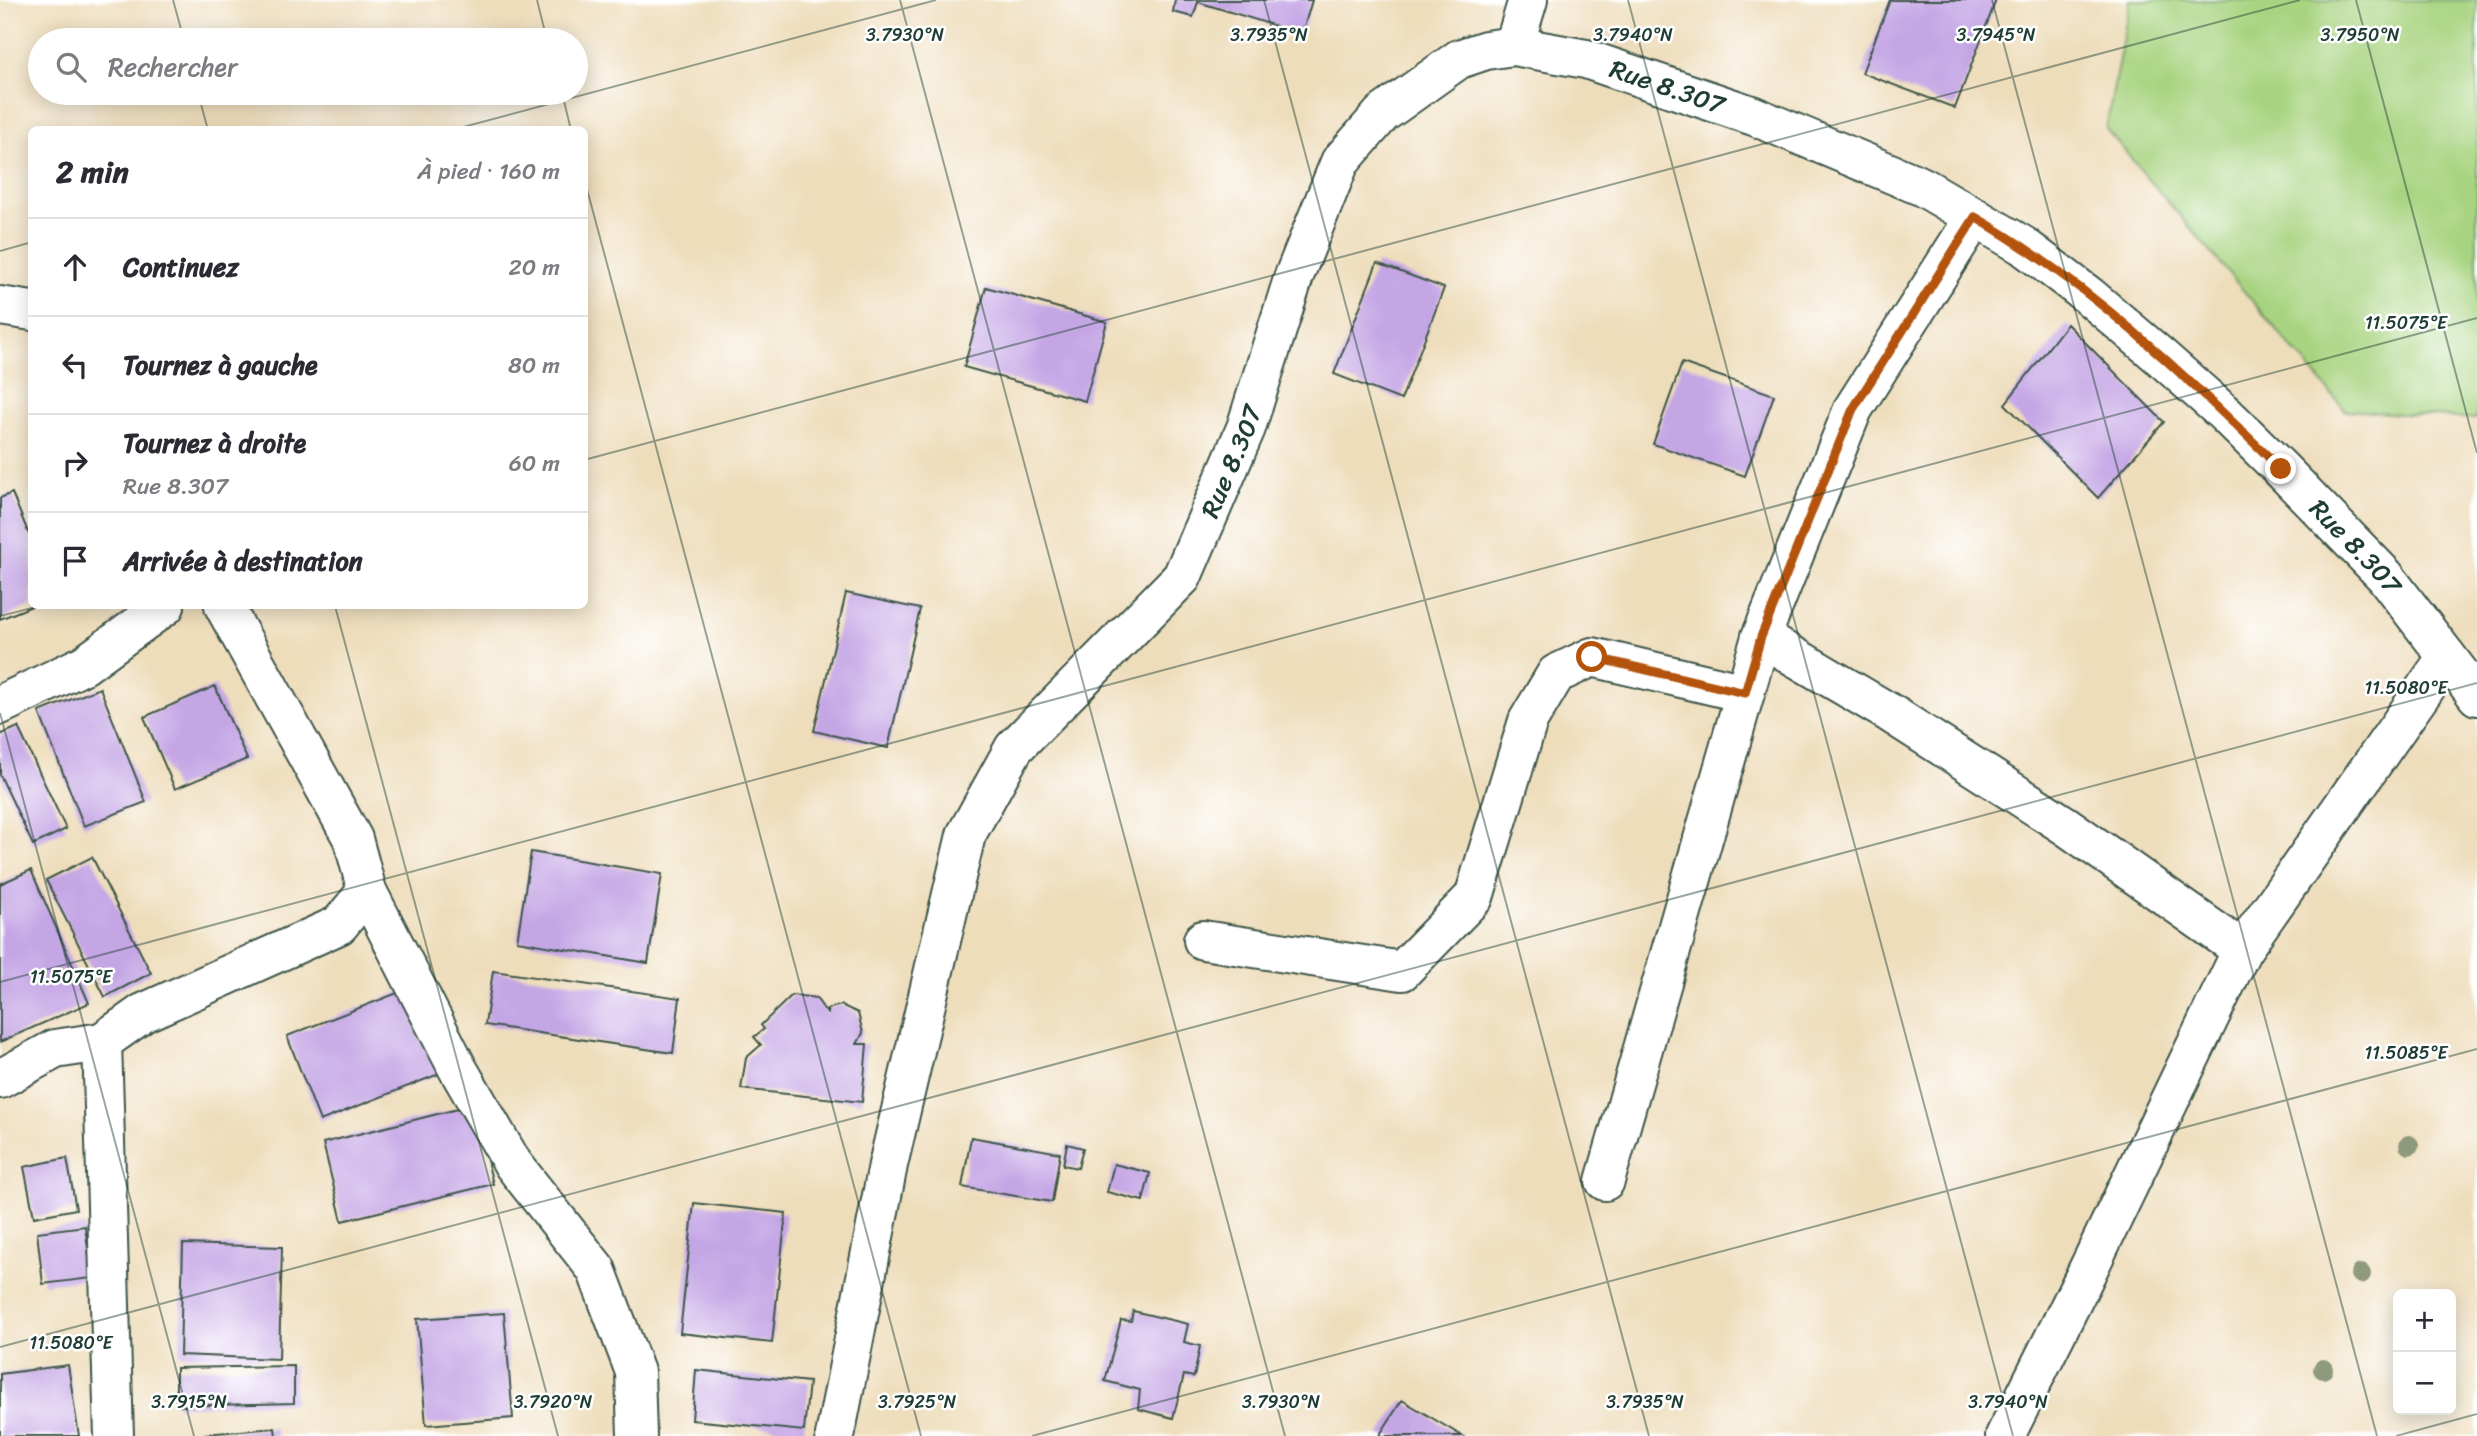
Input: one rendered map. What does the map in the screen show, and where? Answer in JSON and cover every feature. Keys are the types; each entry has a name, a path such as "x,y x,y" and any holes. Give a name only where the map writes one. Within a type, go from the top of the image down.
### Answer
{"street":[{"path":"1514,46 1528,0"},
{"name":"Rue 8.307","path":"835,1436 888,1165 966,835 1014,748 1182,577 1246,429 1294,276 1340,162 1382,114 1459,59 1486,50 1514,46 1586,59 1754,116 1923,187 2022,244 2089,296 2223,412 2385,576 2477,696"},
{"path":"1605,1181 1761,637 1853,409 1975,217"},
{"path":"0,306 28,310"},
{"path":"0,705 84,665 160,609"},
{"path":"226,609 353,839 367,891 458,1069 513,1164 596,1269 635,1372 638,1436"},
{"path":"1761,637 1890,713 2066,826 2242,950"},
{"path":"1203,940 1402,971 1474,897 1528,721 1556,674 1592,657 1745,693"},
{"path":"2005,1436 2242,950 2447,657"},
{"path":"0,1079 55,1049 102,1042 143,1013 339,925 367,891"},
{"path":"102,1042 114,1436"}],"green space":[{"path":"2130,0 2477,0 2477,419 2345,410 2106,129"}],"building":[{"path":"1175,0 1312,0 1302,34 1198,2 1193,17 1173,12"},
{"path":"1890,0 1996,0 1955,108 1862,73"},
{"path":"1377,263 1444,288 1401,400 1334,374"},
{"path":"986,287 1107,322 1085,401 964,367"},
{"path":"2067,324 2164,422 2098,498 2005,404"},
{"path":"1682,363 1774,395 1745,476 1653,444"},
{"path":"12,493 28,532 28,608 0,619 0,498"},
{"path":"846,593 920,609 888,748 814,731"},
{"path":"215,686 247,759 175,789 144,717"},
{"path":"100,688 146,802 84,826 39,712"},
{"path":"18,727 66,829 33,845 0,775 0,735"},
{"path":"531,852 662,874 648,963 517,941"},
{"path":"92,857 151,973 105,997 46,880"},
{"path":"31,870 89,1003 0,1042 0,884"},
{"path":"493,971 680,998 673,1053 485,1025"},
{"path":"405,990 439,1074 320,1121 287,1036"},
{"path":"792,995 816,998 828,1015 827,1009 841,1005 858,1013 863,1033 857,1044 867,1044 862,1102 741,1089 746,1058 761,1045 754,1037 764,1029 761,1025"},
{"path":"473,1105 493,1184 342,1221 323,1143"},
{"path":"971,1137 1060,1153 1052,1202 962,1187"},
{"path":"1067,1144 1083,1148 1078,1168 1063,1165"},
{"path":"67,1158 76,1209 34,1217 24,1167"},
{"path":"1114,1164 1150,1173 1143,1201 1107,1192"},
{"path":"694,1203 786,1213 772,1343 680,1333"},
{"path":"85,1226 92,1278 43,1284 37,1232"},
{"path":"183,1244 282,1247 279,1359 180,1355"},
{"path":"1133,1311 1188,1324 1184,1342 1200,1346 1194,1377 1184,1375 1173,1418 1138,1409 1140,1390 1105,1381 1121,1320 1131,1321"},
{"path":"504,1313 513,1418 426,1425 417,1319"},
{"path":"68,1365 79,1436 0,1436 0,1374"},
{"path":"294,1366 294,1403 176,1406 176,1368"},
{"path":"696,1370 809,1382 804,1431 692,1420"},
{"path":"1402,1400 1462,1436 1379,1436"},
{"path":"275,1428 276,1436 205,1436 205,1434"}],"route":[{"path":"1592,657 1745,693 1761,637 1853,409 1975,217 2022,244 2089,296 2223,412 2281,469"}]}
